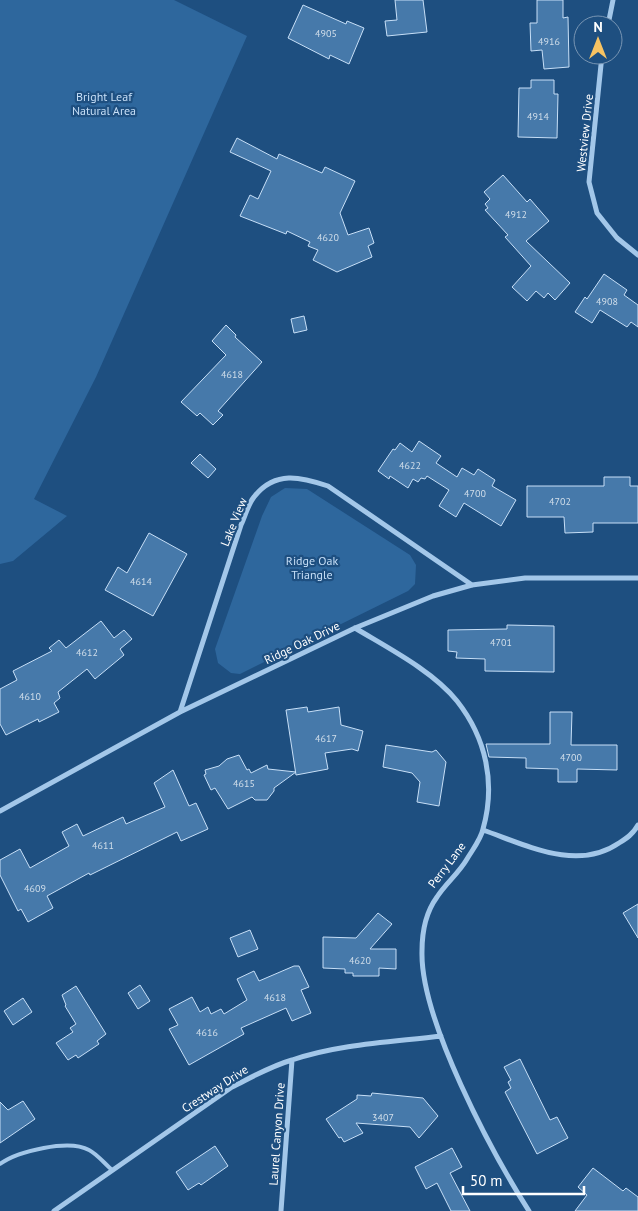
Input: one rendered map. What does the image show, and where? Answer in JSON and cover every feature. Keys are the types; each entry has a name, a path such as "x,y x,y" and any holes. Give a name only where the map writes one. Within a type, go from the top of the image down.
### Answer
{"street":[{"path":"610,15 613,0"},
{"name":"Westview Drive","path":"601,65 589,182 598,213 617,238 638,254"},
{"name":"Lake View","path":"180,712 250,504 254,497 266,486 282,477 306,479 328,486 472,586"},
{"name":"Ridge Oak Drive","path":"0,810 180,712 356,628 433,596 472,586 525,578 638,578"},
{"name":"Perry Lane","path":"356,628 430,677 456,700 478,733 487,763 490,793 483,830 466,861 436,898 425,924 422,952 426,985 441,1036 473,1109 529,1211"},
{"path":"483,830 557,855 584,857 610,849 634,833 638,825"},
{"name":"Crestway Drive","path":"54,1211 232,1087 260,1072 292,1060 335,1050 441,1036"},
{"name":"Laurel Canyon Drive","path":"281,1211 292,1060"}],"lane":[{"path":"0,1164 8,1158 73,1144 90,1150 112,1170"}],"green space":[{"name":"Bright Leaf Natural Area","path":"0,0 174,0 247,36 96,377 34,499 67,516 13,561 0,564"},
{"name":"Ridge Oak Triangle","path":"285,488 307,489 410,555 416,565 415,584 408,591 240,674 231,673 218,663 215,649 262,516 271,497"}],"building":[{"path":"395,0 423,0 427,32 387,36 385,21 397,20"},
{"path":"537,0 563,0 563,18 568,17 569,67 544,69 542,50 531,51 530,23 537,23"},
{"path":"303,5 346,24 347,21 364,28 349,64 330,55 329,59 288,38"},
{"path":"531,80 554,80 554,94 558,94 557,138 518,137 519,88 531,88"},
{"path":"237,138 277,159 279,154 322,173 325,167 355,181 340,213 348,235 369,228 374,243 368,246 372,257 337,272 313,260 318,250 308,246 310,242 287,231 286,234 240,216 250,195 258,199 271,171 230,152"},
{"path":"503,175 527,202 530,199 549,221 526,241 570,283 555,300 548,293 544,298 536,291 527,301 512,287 531,266 505,237 508,235 485,210 488,208 485,204 490,199 484,192"},
{"path":"604,274 627,290 624,295 638,305 638,327 631,322 627,327 600,310 592,323 575,312 585,297 587,299"},
{"path":"304,316 307,330 294,333 291,319"},
{"path":"226,325 236,335 235,337 262,362 218,411 223,415 213,425 200,413 197,416 181,402 226,355 212,341"},
{"path":"419,441 441,456 436,463 457,477 462,468 474,475 478,469 495,480 492,486 516,500 501,526 464,503 456,517 439,506 449,490 427,476 425,479 421,478 418,482 413,479 408,488 390,476 389,479 378,471 393,449 395,450 400,443 412,452"},
{"path":"200,454 216,469 208,478 191,463"},
{"path":"604,477 630,477 630,486 638,486 638,523 593,523 593,532 565,533 564,517 527,517 527,486 604,486"},
{"path":"149,533 187,554 153,616 105,590 118,567 127,573"},
{"path":"101,621 114,638 124,630 132,639 120,649 124,655 95,679 87,669 58,692 60,698 54,703 59,712 39,722 38,719 6,735 0,724 0,689 17,680 13,671 52,651 49,648 59,640 66,648"},
{"path":"507,625 554,626 554,672 485,671 485,659 456,658 457,652 448,651 448,630 507,629"},
{"path":"307,707 308,712 339,707 341,725 363,731 358,751 352,749 325,753 328,769 296,775 286,710"},
{"path":"550,712 572,712 571,745 617,745 617,770 577,769 577,782 558,782 558,769 526,768 526,758 489,757 486,744 550,744"},
{"path":"386,745 432,752 436,750 446,762 439,806 417,802 420,782 412,773 383,767"},
{"path":"239,755 247,770 249,769 251,773 267,765 268,769 296,772 274,788 274,791 267,800 255,800 252,797 228,809 215,788 211,790 204,775 206,774 205,770 219,766 227,759"},
{"path":"173,770 189,806 196,803 208,829 181,841 177,832 90,875 89,873 47,896 53,908 28,922 21,909 18,911 0,875 0,860 20,849 30,868 69,846 62,832 77,824 83,836 123,817 126,824 165,807 154,783"},
{"path":"638,904 638,938 623,913"},
{"path":"378,913 392,924 370,949 396,949 396,969 379,968 379,976 353,976 353,973 345,973 345,969 323,968 323,937 356,938"},
{"path":"250,930 258,949 238,957 230,938"},
{"path":"294,966 299,966 309,987 301,990 311,1013 292,1021 286,1008 241,1028 244,1034 189,1065 169,1029 178,1025 169,1009 192,997 200,1012 208,1007 211,1014 221,1009 224,1014 247,1000 237,979 254,971 259,981"},
{"path":"140,985 150,1001 138,1009 128,993"},
{"path":"76,986 106,1034 97,1041 99,1044 78,1058 76,1055 68,1060 56,1043 73,1032 70,1028 76,1024 65,1006 62,995"},
{"path":"23,998 32,1012 13,1025 4,1011"},
{"path":"520,1059 550,1120 557,1117 568,1138 537,1154 505,1092 511,1088 508,1082 511,1080 504,1067"},
{"path":"372,1093 423,1098 438,1116 419,1138 410,1127 356,1123 363,1133 344,1142 326,1119 357,1099 357,1095 371,1096"},
{"path":"23,1101 35,1119 0,1143 0,1102 8,1110"},
{"path":"215,1146 228,1166 201,1185 199,1183 188,1190 176,1172"},
{"path":"452,1148 462,1167 450,1173 470,1211 451,1211 437,1183 426,1189 415,1167"},
{"path":"593,1168 623,1191 626,1188 638,1197 638,1211 575,1211 587,1195 578,1187"}]}
